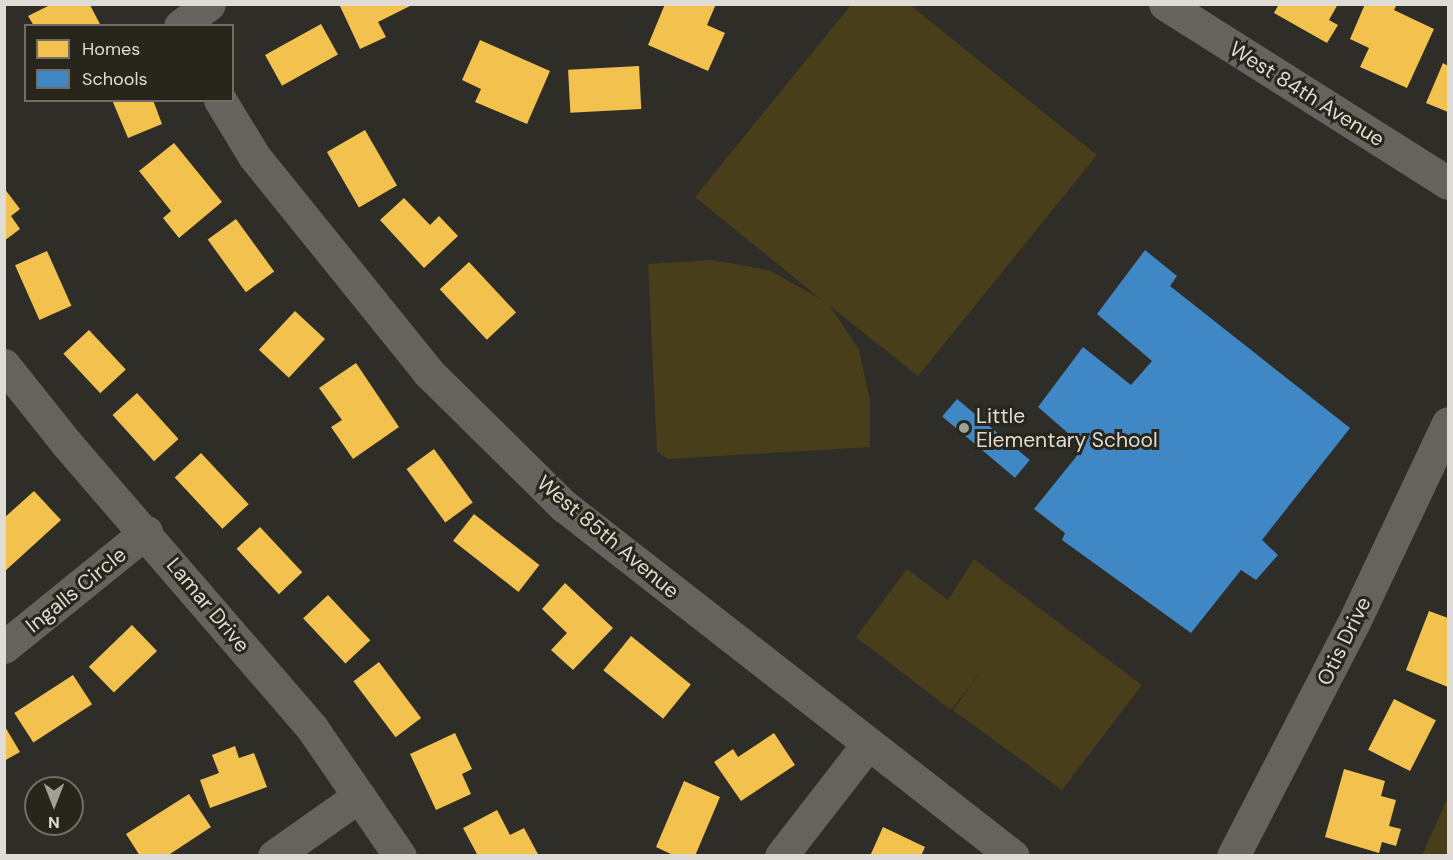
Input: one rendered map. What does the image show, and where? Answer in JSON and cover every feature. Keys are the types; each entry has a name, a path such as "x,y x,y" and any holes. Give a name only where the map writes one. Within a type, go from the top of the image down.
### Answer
{"street":[{"path":"162,4 172,24"},
{"path":"183,24 209,4"},
{"name":"West 84th Avenue","path":"1165,4 1449,183"},
{"name":"West 85th Avenue","path":"221,102 254,156 429,373 564,506 1013,855"},
{"name":"Lamar Drive","path":"4,365 67,444 146,532 312,728 400,855"},
{"name":"Otis Drive","path":"1233,855 1353,624 1449,423"},
{"name":"Ingalls Circle","path":"4,647 146,532"},
{"path":"781,855 868,744"},
{"path":"274,855 359,796"}],"shaded area":[{"path":"851,5 910,5 1097,155 918,376 830,306 859,350 870,401 870,447 667,459 657,451 648,264 711,260 769,270 822,300 695,197"},
{"path":"974,559 1142,685 1062,790 953,710 982,670 951,710 856,637 907,569 948,600"},
{"path":"1448,797 1448,855 1422,855"}],"building: Homes":[{"path":"339,4 414,4 378,22 386,37 360,49"},
{"path":"665,4 716,4 707,25 725,33 708,71 648,45"},
{"path":"1279,4 1338,4 1329,20 1338,25 1327,43 1274,13"},
{"path":"1365,4 1397,4 1394,10 1434,29 1407,88 1360,67 1369,48 1350,39"},
{"path":"50,5 90,5 100,24 33,24 28,16"},
{"path":"321,24 338,55 282,86 265,55"},
{"path":"480,40 550,71 527,124 475,102 481,89 462,80"},
{"path":"1443,63 1448,66 1448,112 1426,103"},
{"path":"639,66 641,109 570,113 568,70"},
{"path":"113,102 154,102 162,124 128,138"},
{"path":"365,130 397,185 359,207 327,152"},
{"path":"174,143 222,202 179,238 163,218 171,211 139,171"},
{"path":"4,188 20,209 11,216 20,229 4,241"},
{"path":"404,198 430,225 439,216 458,236 424,268 380,220"},
{"path":"236,219 274,272 246,292 208,240"},
{"path":"47,251 71,306 39,320 15,265"},
{"path":"469,262 516,312 487,340 440,289"},
{"path":"295,311 325,339 289,378 259,350"},
{"path":"89,330 126,369 100,393 63,354"},
{"path":"356,363 399,427 353,459 331,427 342,420 319,388"},
{"path":"137,393 178,439 154,461 112,415"},
{"path":"434,449 473,502 445,522 406,469"},
{"path":"201,453 249,504 222,529 175,478"},
{"path":"34,491 61,520 4,572 4,518"},
{"path":"474,514 539,565 518,592 453,541"},
{"path":"260,527 302,572 279,594 237,549"},
{"path":"565,583 613,628 573,670 551,650 567,633 542,609"},
{"path":"328,595 370,640 345,664 303,618"},
{"path":"1429,611 1448,618 1448,687 1406,670"},
{"path":"132,625 157,651 114,693 89,667"},
{"path":"631,636 691,684 663,719 603,670"},
{"path":"379,662 421,718 396,737 353,681"},
{"path":"73,675 92,704 33,742 14,713"},
{"path":"1394,699 1436,720 1410,771 1368,750"},
{"path":"4,725 20,752 4,761"},
{"path":"455,733 472,769 462,774 471,794 436,810 410,754"},
{"path":"774,733 795,765 741,801 714,762 733,749 738,757"},
{"path":"235,746 239,758 254,753 267,787 210,808 200,780 219,773 212,755"},
{"path":"1344,769 1385,781 1381,796 1396,800 1389,826 1401,829 1396,846 1382,842 1379,853 1325,837"},
{"path":"684,781 720,797 695,856 675,856 656,847"},
{"path":"189,794 211,827 167,856 140,856 126,834"},
{"path":"497,810 510,835 524,828 539,856 478,856 463,828"},
{"path":"883,827 925,847 921,856 870,856"}],"building: Schools":[{"path":"1145,250 1177,276 1170,286 1350,428 1262,540 1278,555 1256,580 1241,570 1191,633 1062,540 1065,533 1034,509 1084,447 1038,407 1083,347 1131,385 1152,361 1097,314"},
{"path":"957,399 1030,460 1015,478 942,417"}],"place":[{"name":"Little Elementary School","path":"964,428"}]}
